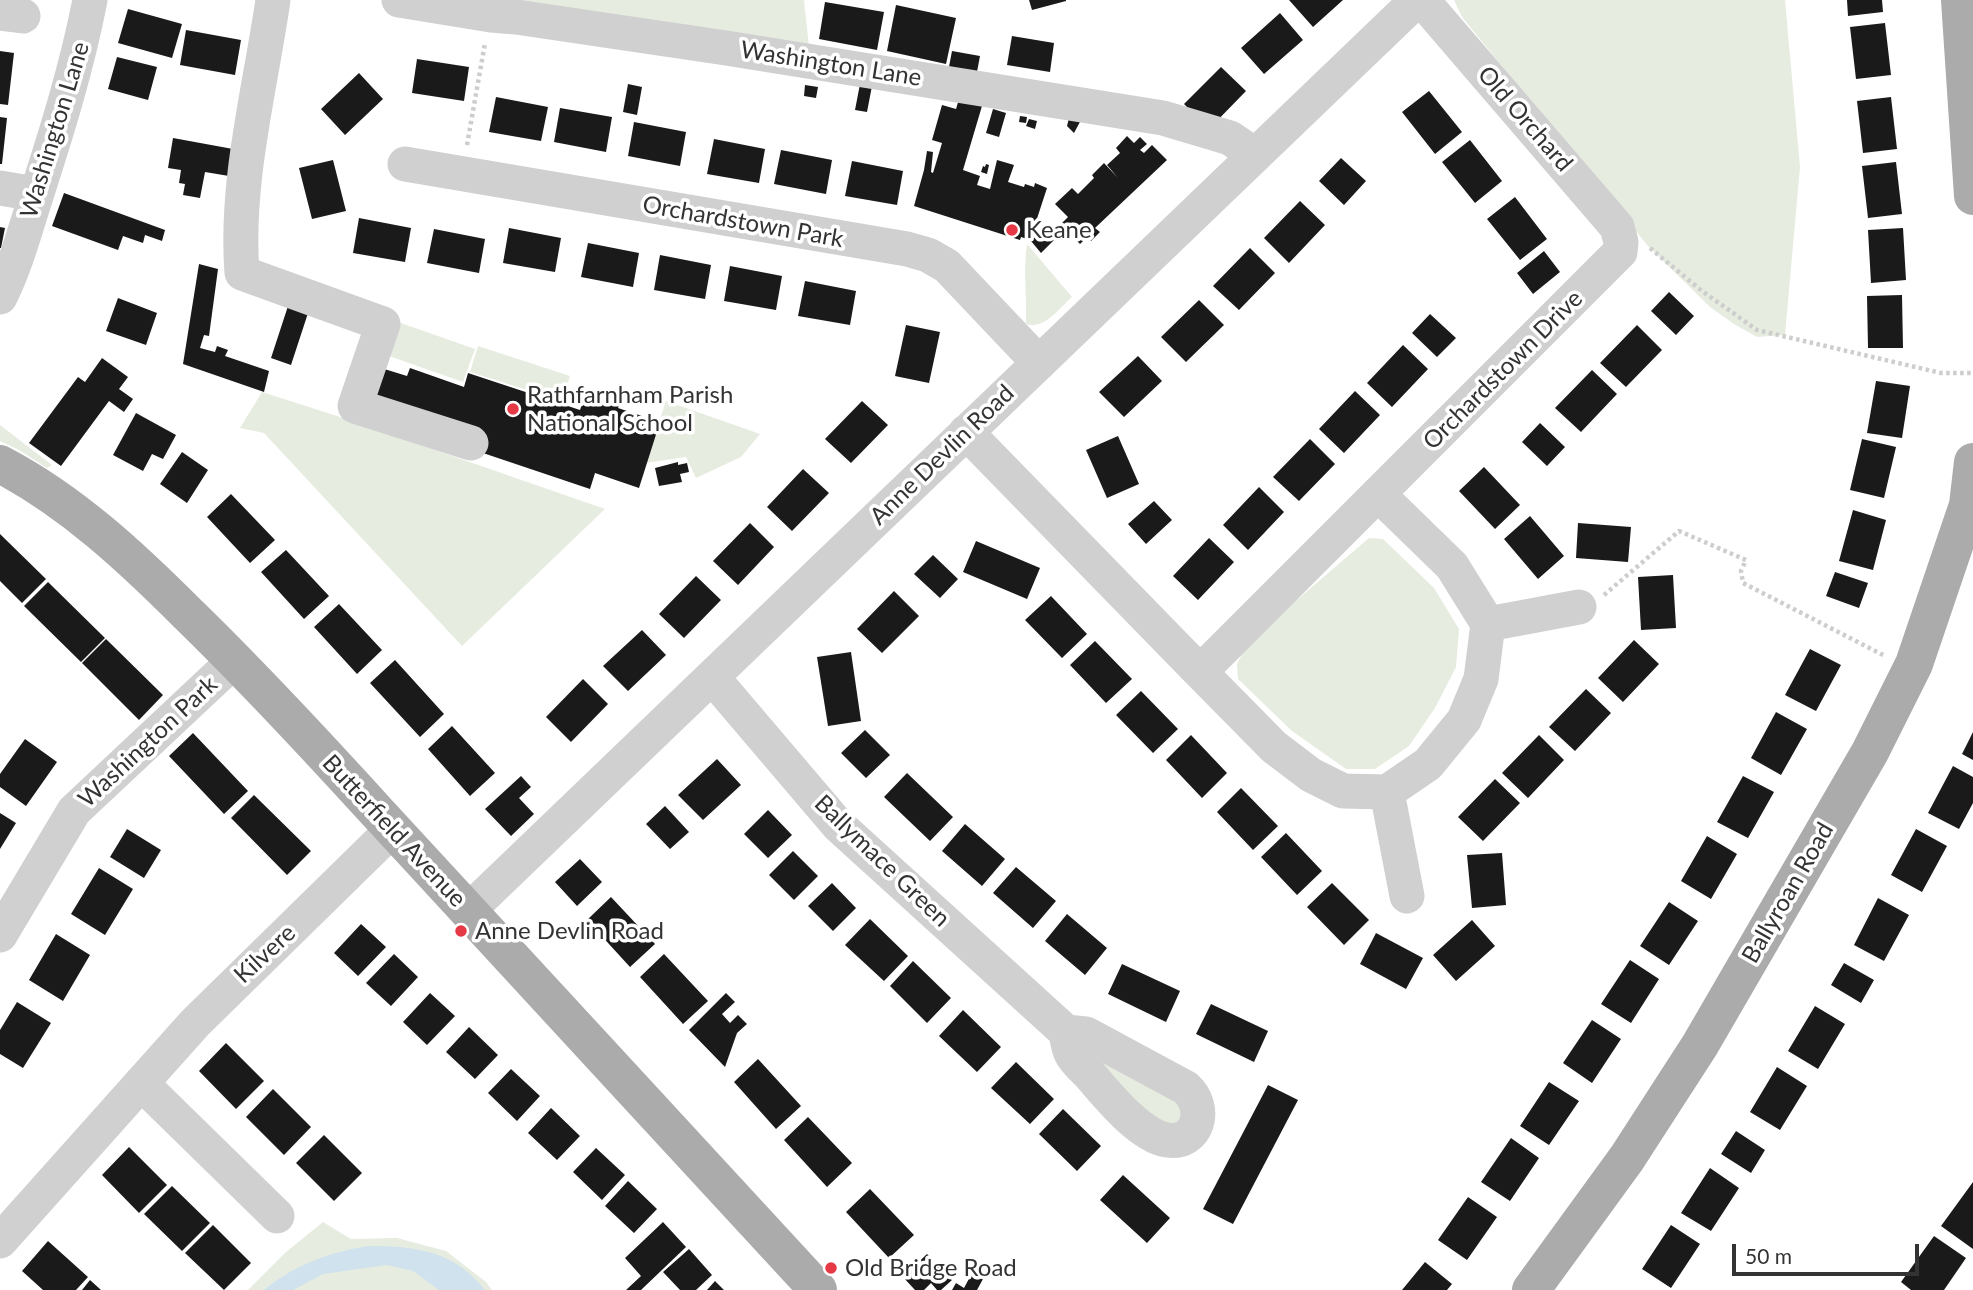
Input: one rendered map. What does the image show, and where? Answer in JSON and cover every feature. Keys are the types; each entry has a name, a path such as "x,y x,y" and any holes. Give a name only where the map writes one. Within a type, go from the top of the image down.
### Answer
{"main road":[{"path":"1960,0 1973,197"},
{"name":"Ballyroan Road","path":"1531,1290 1627,1158 1700,1045 1870,752 1914,664 1968,505 1973,462"},
{"name":"Butterfield Avenue","path":"0,464 77,514 138,564 235,660 818,1290"}],"street":[{"name":"Washington Lane","path":"0,297 11,274 52,150 82,44 90,0"},
{"path":"273,0 244,177 240,242 242,273 383,324 355,406 471,443"},
{"name":"Washington Lane","path":"399,0 726,48 1163,118 1230,138 1255,155"},
{"name":"Anne Devlin Road","path":"468,911 1417,0"},
{"name":"Old Orchard","path":"1422,0 1634,244"},
{"name":"Orchardstown Park","path":"405,164 929,254 947,266 1039,363"},
{"path":"0,188 36,194"},
{"name":"Orchardstown Drive","path":"1200,672 1620,252 1634,244"},
{"path":"967,432 1274,747 1311,775 1343,791 1387,792 1428,764 1464,720 1481,679 1488,624 1452,566 1378,494"},
{"path":"1488,624 1590,603"},
{"name":"Washington Park","path":"0,935 74,811 235,660"},
{"name":"Ballymace Green","path":"712,677 838,825 1066,1032"},
{"path":"1387,792 1407,896"},
{"name":"Kilvere","path":"0,1241 219,998 393,829"},
{"path":"141,1083 277,1216"}],"path":[{"path":"462,174 491,15"},
{"path":"1634,244 1757,330 1941,373 1973,373"},
{"path":"1590,603 1679,531 1746,560 1741,571 1744,583 1885,656"}],"shaded area":[{"path":"515,0 804,0 809,47"},
{"path":"1454,0 1785,0 1800,167 1785,335 1757,337 1734,324 1710,307 1648,246 1462,17"},
{"path":"1027,244 1072,297 1051,317 1033,325 1026,324"},
{"path":"398,322 475,349 463,382 386,355"},
{"path":"478,346 570,376 562,401 470,372"},
{"path":"262,392 605,509 462,646 264,433 240,428"},
{"path":"666,401 760,434 741,457 696,478 686,457 646,463"},
{"path":"0,425 52,465 47,468 0,441"},
{"path":"1369,538 1383,539 1434,588 1459,629 1456,667 1435,708 1409,746 1375,769 1346,769 1292,731 1238,679 1237,664 1249,641"},
{"path":"1058,1029 1170,1080 1191,1125 1158,1137"},
{"path":"323,1222 351,1239 397,1238 446,1251 486,1282 492,1290 248,1290 286,1252"}],"water":[{"path":"368,1246 402,1247 432,1253 460,1266 485,1290 439,1290 413,1271 387,1265 323,1274 293,1290 264,1290 288,1273 313,1261"}],"building":[{"path":"1029,0 1066,0 1066,1 1032,10"},
{"path":"1289,0 1343,0 1313,27"},
{"path":"1847,0 1882,0 1883,12 1848,16"},
{"path":"825,2 884,12 877,50 819,39"},
{"path":"896,5 956,18 946,64 887,51"},
{"path":"128,9 182,24 172,58 118,43"},
{"path":"1280,13 1303,40 1264,74 1241,48"},
{"path":"1885,23 1891,75 1856,79 1850,27"},
{"path":"186,30 241,40 235,75 180,65"},
{"path":"1012,36 1054,43 1050,72 1007,65"},
{"path":"0,51 14,53 8,105 0,104"},
{"path":"952,51 980,56 976,77 948,72"},
{"path":"117,57 157,67 148,100 108,89"},
{"path":"417,59 469,67 464,101 412,93"},
{"path":"1221,67 1246,91 1209,129 1184,104"},
{"path":"359,73 383,99 345,135 321,109"},
{"path":"628,84 642,87 637,115 623,112"},
{"path":"860,84 872,86 867,112 855,110"},
{"path":"805,85 818,87 816,98 804,96"},
{"path":"1429,91 1462,132 1435,154 1402,112"},
{"path":"496,97 548,107 541,141 489,132"},
{"path":"1891,97 1897,149 1863,153 1857,101"},
{"path":"959,99 982,106 963,170 980,176 977,185 990,189 997,160 1014,165 1008,182 1024,187 1025,184 1034,187 1035,183 1047,188 1030,240 1021,237 1020,240 914,206 927,151 933,152 933,173 942,143 932,140 942,105 956,109"},
{"path":"560,108 612,117 606,152 554,142"},
{"path":"993,109 1006,113 999,137 986,133"},
{"path":"1020,116 1027,117 1026,123 1019,122"},
{"path":"0,117 7,118 2,164 0,164"},
{"path":"1069,118 1081,120 1074,133 1067,126"},
{"path":"1029,119 1037,121 1035,129 1026,126"},
{"path":"634,122 686,132 680,166 628,156"},
{"path":"1127,136 1134,143 1140,137 1147,144 1140,150 1144,153 1152,145 1167,160 1095,228 1100,232 1091,241 1087,237 1080,244 1061,224 1068,217 1055,204 1072,188 1078,194 1104,163 1118,178 1107,165 1120,153 1116,148"},
{"path":"173,138 233,149 229,176 205,172 200,198 183,195 185,184 179,183 181,170 168,168"},
{"path":"714,139 765,149 759,183 707,174"},
{"path":"1470,140 1502,181 1475,203 1442,162"},
{"path":"781,150 832,160 826,194 774,184"},
{"path":"1341,158 1366,181 1344,205 1319,181"},
{"path":"333,160 346,211 312,219 299,168"},
{"path":"852,161 903,171 897,205 845,196"},
{"path":"1896,162 1902,214 1868,218 1862,166"},
{"path":"986,164 989,165 987,174 981,172"},
{"path":"64,193 165,230 162,241 145,235 143,243 123,236 118,250 52,226"},
{"path":"1515,197 1547,239 1520,260 1487,219"},
{"path":"1300,201 1325,225 1289,263 1264,238"},
{"path":"359,218 411,228 405,262 353,253"},
{"path":"0,227 5,228 1,248 0,248"},
{"path":"1044,227 1055,239 1041,253 1031,241"},
{"path":"509,228 561,238 555,272 503,263"},
{"path":"1903,228 1906,280 1871,283 1868,230"},
{"path":"434,229 485,239 479,273 427,263"},
{"path":"588,243 639,253 633,287 581,277"},
{"path":"1250,248 1275,273 1239,310 1213,286"},
{"path":"1544,251 1560,272 1533,294 1517,273"},
{"path":"660,255 711,265 705,299 654,290"},
{"path":"199,264 218,269 209,336 204,335 200,348 215,352 217,346 228,350 225,356 269,371 264,392 183,364"},
{"path":"730,266 782,276 776,310 724,301"},
{"path":"805,281 856,291 850,325 798,316"},
{"path":"1669,292 1694,316 1676,335 1651,311"},
{"path":"1902,295 1903,348 1868,348 1867,296"},
{"path":"118,298 157,313 146,345 106,331"},
{"path":"1199,300 1224,325 1186,362 1161,337"},
{"path":"289,303 309,310 291,365 271,358"},
{"path":"1430,314 1456,338 1437,357 1412,333"},
{"path":"906,325 940,332 929,383 895,376"},
{"path":"1637,325 1662,350 1626,387 1600,363"},
{"path":"1403,345 1428,369 1392,407 1367,383"},
{"path":"1138,356 1162,381 1124,417 1099,392"},
{"path":"102,358 128,377 119,389 133,399 124,412 109,401 61,466 29,443 78,377 85,382"},
{"path":"381,368 407,376 410,368 464,387 468,373 580,410 586,398 600,396 620,403 618,408 660,422 639,488 595,473 590,489 480,452 372,398"},
{"path":"1592,370 1617,394 1581,432 1555,408"},
{"path":"1876,381 1910,386 1902,438 1867,433"},
{"path":"1355,391 1380,415 1344,453 1319,429"},
{"path":"862,401 888,425 851,463 825,439"},
{"path":"136,413 176,435 163,459 152,454 143,471 113,455"},
{"path":"1540,423 1565,447 1547,466 1522,442"},
{"path":"1118,436 1139,484 1107,498 1086,450"},
{"path":"1310,439 1335,464 1299,501 1273,477"},
{"path":"1862,439 1896,447 1884,498 1850,490"},
{"path":"182,452 208,470 187,503 160,484"},
{"path":"678,462 678,465 687,463 689,472 680,474 682,482 659,486 655,468"},
{"path":"1484,467 1520,505 1495,529 1459,491"},
{"path":"803,469 829,493 792,531 767,507"},
{"path":"1259,487 1284,512 1248,550 1223,525"},
{"path":"231,494 275,540 250,563 207,517"},
{"path":"1154,501 1172,520 1146,544 1128,524"},
{"path":"1853,510 1886,520 1873,570 1839,561"},
{"path":"1530,516 1564,556 1538,579 1504,539"},
{"path":"750,523 774,547 738,585 713,561"},
{"path":"1578,523 1631,527 1628,562 1576,558"},
{"path":"0,534 46,579 22,603 0,581"},
{"path":"1209,538 1234,562 1198,600 1173,576"},
{"path":"976,541 1040,568 1027,599 963,572"},
{"path":"286,550 329,596 304,619 261,572"},
{"path":"933,555 958,579 940,598 914,574"},
{"path":"1835,572 1868,583 1859,608 1826,596"},
{"path":"1673,575 1676,628 1641,630 1638,577"},
{"path":"696,576 721,600 684,638 659,614"},
{"path":"48,582 105,638 81,662 24,606"},
{"path":"894,591 919,616 882,653 857,629"},
{"path":"1051,596 1087,634 1062,658 1025,620"},
{"path":"339,604 382,650 357,674 314,627"},
{"path":"642,630 666,655 628,691 603,666"},
{"path":"106,639 163,695 139,720 82,663"},
{"path":"1634,640 1659,664 1623,702 1598,678"},
{"path":"1095,641 1132,679 1106,703 1070,665"},
{"path":"1810,649 1841,665 1816,711 1785,695"},
{"path":"851,652 861,721 828,726 817,657"},
{"path":"395,660 444,714 420,737 370,683"},
{"path":"583,679 608,704 571,742 546,717"},
{"path":"1586,689 1611,713 1575,751 1549,727"},
{"path":"1141,691 1178,729 1153,753 1116,715"},
{"path":"1776,712 1807,729 1781,775 1751,758"},
{"path":"452,726 495,773 470,796 428,749"},
{"path":"865,730 890,755 866,778 841,753"},
{"path":"1973,732 1973,760 1962,754"},
{"path":"193,733 248,791 224,814 169,756"},
{"path":"1191,735 1227,773 1202,798 1166,760"},
{"path":"1539,735 1564,760 1528,798 1502,773"},
{"path":"25,739 57,762 26,806 0,787 0,774"},
{"path":"717,759 741,785 703,820 678,795"},
{"path":"1953,766 1973,777 1973,803 1959,829 1928,813"},
{"path":"907,773 953,817 930,841 884,797"},
{"path":"521,776 531,787 519,798 534,814 511,836 485,809"},
{"path":"1743,776 1774,792 1748,838 1717,822"},
{"path":"1495,779 1520,803 1483,841 1458,817"},
{"path":"1241,788 1278,826 1253,850 1217,812"},
{"path":"254,795 311,851 287,875 231,818"},
{"path":"665,806 689,832 670,849 646,824"},
{"path":"768,810 792,835 768,858 744,834"},
{"path":"0,813 16,823 0,849"},
{"path":"965,824 1005,859 982,886 942,851"},
{"path":"127,829 161,850 144,878 110,857"},
{"path":"1916,829 1947,846 1922,892 1891,875"},
{"path":"1286,833 1322,871 1297,895 1261,857"},
{"path":"1707,836 1737,854 1711,899 1681,881"},
{"path":"793,851 818,876 794,900 769,875"},
{"path":"1502,853 1506,905 1472,908 1467,855"},
{"path":"580,859 602,882 577,906 555,882"},
{"path":"1016,867 1056,901 1033,928 993,893"},
{"path":"99,868 133,889 105,935 71,914"},
{"path":"832,883 856,908 833,931 808,906"},
{"path":"1332,883 1369,920 1344,945 1307,907"},
{"path":"611,897 655,944 630,967 587,920"},
{"path":"1878,898 1909,915 1884,961 1854,945"},
{"path":"1669,902 1698,921 1669,965 1640,946"},
{"path":"1067,914 1107,948 1085,975 1045,941"},
{"path":"870,919 908,956 884,981 845,945"},
{"path":"1472,920 1495,946 1456,981 1433,955"},
{"path":"361,924 386,947 358,976 334,953"},
{"path":"1376,933 1423,958 1406,989 1360,964"},
{"path":"56,934 90,955 63,1001 29,980"},
{"path":"394,954 418,977 391,1006 366,983"},
{"path":"664,954 708,1001 683,1024 640,977"},
{"path":"1630,960 1659,979 1631,1023 1601,1004"},
{"path":"913,961 951,998 927,1023 890,986"},
{"path":"1844,963 1874,980 1861,1003 1831,985"},
{"path":"1122,964 1180,991 1166,1022 1108,994"},
{"path":"430,993 455,1016 427,1045 403,1022"},
{"path":"726,993 735,1002 722,1014 730,1023 738,1015 747,1024 737,1033 725,1067 689,1030"},
{"path":"17,1002 51,1023 23,1068 0,1054 0,1030"},
{"path":"1211,1004 1268,1031 1254,1062 1196,1034"},
{"path":"1815,1006 1845,1024 1818,1069 1788,1051"},
{"path":"963,1010 1001,1047 977,1072 939,1036"},
{"path":"1592,1020 1621,1039 1592,1083 1563,1063"},
{"path":"469,1027 498,1055 475,1079 446,1052"},
{"path":"226,1043 264,1081 236,1109 199,1071"},
{"path":"758,1059 801,1106 776,1129 734,1082"},
{"path":"1016,1062 1054,1099 1030,1124 991,1088"},
{"path":"1777,1067 1807,1086 1780,1130 1750,1112"},
{"path":"511,1069 540,1096 517,1121 488,1093"},
{"path":"1549,1082 1579,1101 1549,1145 1520,1126"},
{"path":"1268,1085 1298,1100 1233,1224 1203,1209"},
{"path":"273,1089 311,1127 284,1155 246,1117"},
{"path":"551,1108 580,1136 557,1160 528,1133"},
{"path":"1063,1109 1101,1146 1077,1171 1039,1134"},
{"path":"808,1117 852,1163 827,1187 784,1140"},
{"path":"1736,1131 1765,1150 1751,1173 1721,1154"},
{"path":"324,1135 362,1173 334,1201 296,1163"},
{"path":"1511,1138 1539,1158 1510,1201 1481,1182"},
{"path":"129,1147 167,1185 139,1213 102,1175"},
{"path":"596,1148 625,1175 602,1200 573,1172"},
{"path":"1710,1168 1739,1188 1711,1231 1681,1213"},
{"path":"1123,1175 1170,1218 1147,1243 1100,1200"},
{"path":"628,1181 657,1209 634,1233 605,1206"},
{"path":"1973,1182 1973,1249 1941,1226"},
{"path":"172,1186 210,1223 182,1251 144,1214"},
{"path":"870,1189 914,1235 889,1258 846,1212"},
{"path":"1468,1197 1497,1217 1467,1260 1438,1240"},
{"path":"663,1222 686,1247 641,1290 626,1290 641,1276 625,1258"},
{"path":"213,1225 251,1263 224,1290 185,1253"},
{"path":"1671,1225 1700,1244 1671,1288 1642,1269"},
{"path":"1934,1236 1966,1258 1944,1290 1911,1290 1901,1282"},
{"path":"48,1241 88,1277 76,1290 43,1290 22,1271"},
{"path":"689,1249 712,1275 696,1290 680,1290 663,1272"},
{"path":"927,1254 952,1280 941,1290 937,1290 931,1283 924,1290 915,1290 903,1277"},
{"path":"1425,1262 1452,1284 1447,1290 1402,1290"},
{"path":"972,1273 983,1279 977,1290 952,1290 956,1283 964,1288"},
{"path":"90,1280 101,1290 82,1290"},
{"path":"715,1281 724,1290 707,1290"}],"place":[{"name":"Keane","path":"1012,230"},
{"name":"Rathfarnham Parish National School","path":"513,409"},
{"name":"Anne Devlin Road","path":"461,931"},
{"name":"Old Bridge Road","path":"831,1268"}]}
